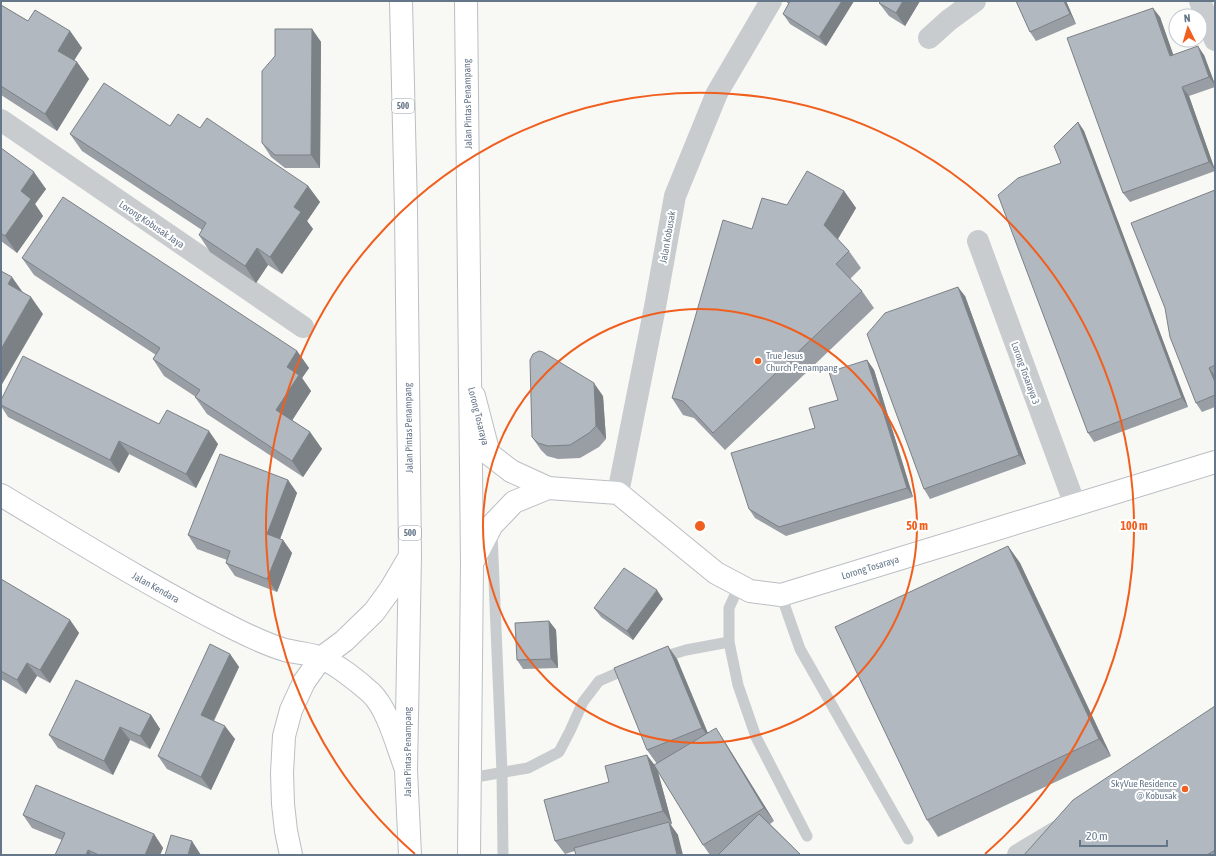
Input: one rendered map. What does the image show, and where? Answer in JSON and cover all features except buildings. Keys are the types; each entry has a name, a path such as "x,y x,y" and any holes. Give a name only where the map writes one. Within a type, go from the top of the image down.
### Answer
{"street":[{"name":"Jalan Pintas Penampang","path":"401,1 406,211 410,556 406,770 410,855"},
{"name":"Jalan Pintas Penampang","path":"466,1 472,563 469,855"},
{"name":"Jalan Kobusak","path":"618,493 655,307 675,196 716,93 771,1"},
{"path":"1200,1 1215,40"},
{"path":"929,38 969,3"},
{"name":"Lorong Kobusak Jaya","path":"1,120 303,327"},
{"name":"Lorong Tosaraya 3","path":"978,241 1075,505"},
{"name":"Lorong Tosaraya","path":"471,381 489,454 512,471 548,488 618,493 716,573 750,591 781,595 1215,462"},
{"name":"Lorong Tosaraya","path":"472,563 492,525 514,502 548,488"},
{"name":"Jalan Kendara","path":"1,494 132,573 234,629 258,641 285,650 321,658"},
{"path":"291,855 286,831 283,804 282,773 284,736 291,710 304,682 321,658 344,641 374,612 390,590 410,556"},
{"path":"321,658 357,681 372,694 385,712 406,770"},
{"path":"1018,855 1072,822"}],"lane":[{"path":"492,525 502,772 503,855"},
{"path":"739,586 729,608 729,642 738,685 756,737 807,836"},
{"path":"781,595 800,649 908,839"},
{"path":"652,661 686,650 729,642"},
{"path":"470,778 528,768 559,752 583,702 599,681 638,665"}],"place":[{"name":"True Jesus Church Penampang","path":"758,361"},
{"name":"SkyVue Residence @ Kobusak","path":"1185,789"}]}
